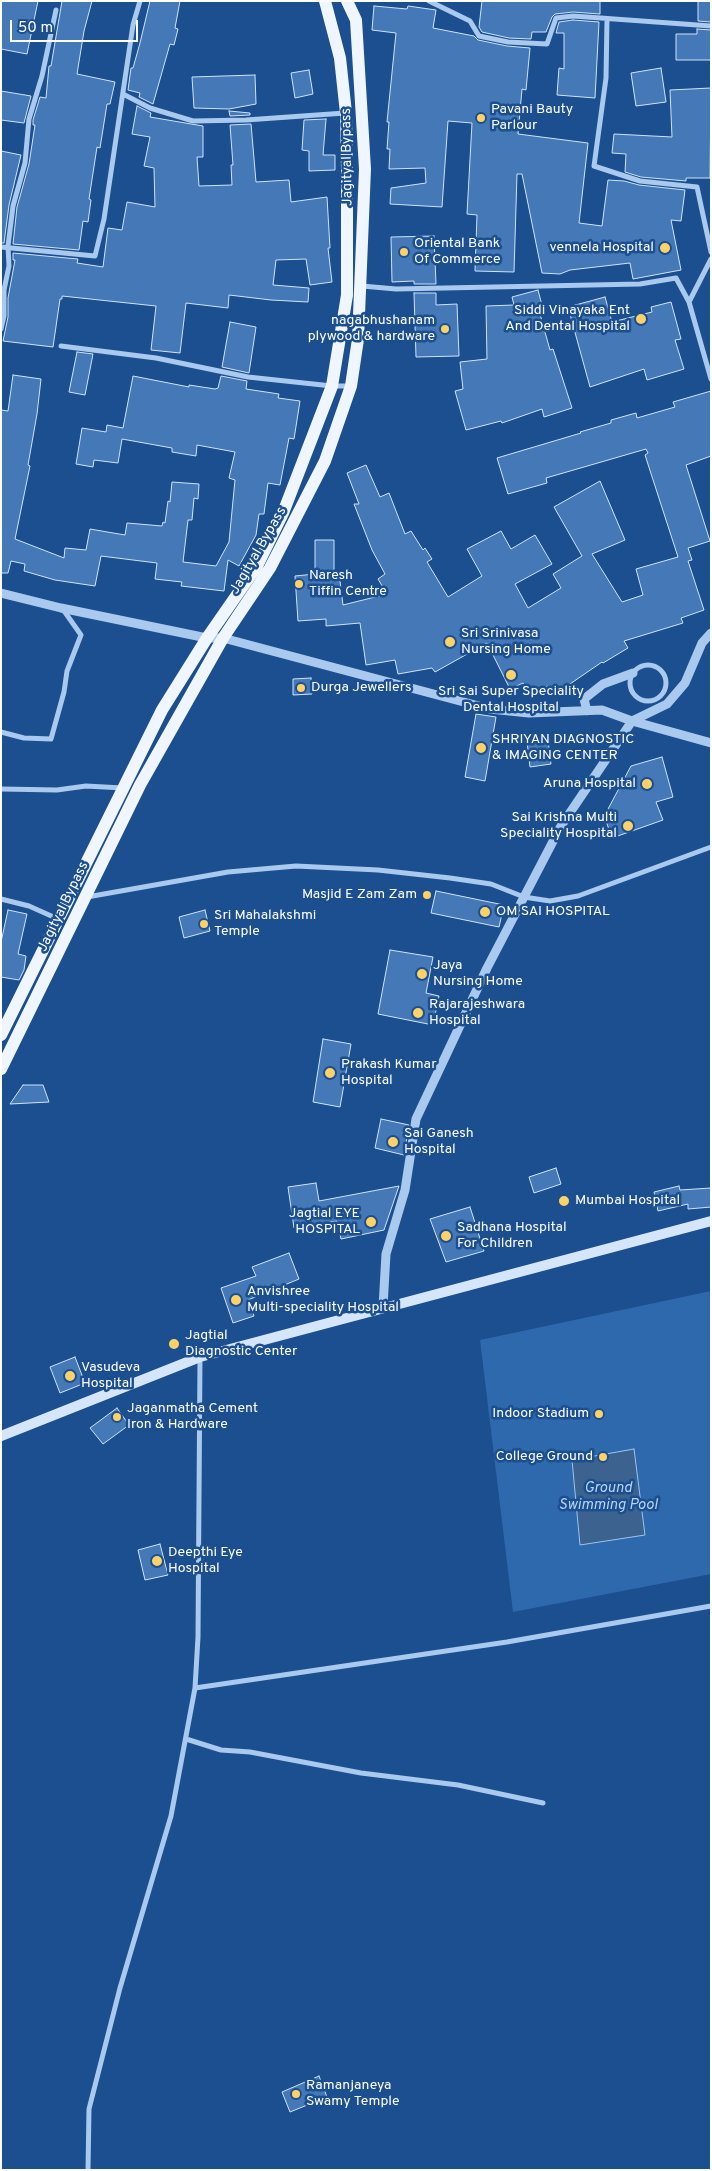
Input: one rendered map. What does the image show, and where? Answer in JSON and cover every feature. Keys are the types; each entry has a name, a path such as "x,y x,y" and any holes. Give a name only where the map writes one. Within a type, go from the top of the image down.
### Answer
{"main road":[{"name":"Jagityal Bypass","path":"1,1035 162,710 257,566 279,522 332,386 347,295 346,113 340,58 325,1"},
{"name":"Jagityal Bypass","path":"1,1069 140,785 223,638 270,568 324,461 351,386 358,340 365,169 356,20 347,1"},
{"path":"1,1436 200,1357 711,1221"}],"street":[{"path":"1,247 8,246 95,256 104,219 133,25 140,1"},
{"path":"429,1 470,22 479,36 508,42 547,44 556,18 574,16 607,20 711,26"},
{"path":"1,329 4,316 4,290 9,266 8,246 14,206 25,163 29,119 42,76 56,10"},
{"path":"607,20 606,78 594,166 640,181 697,187 711,252"},
{"path":"123,94 150,108 193,121 246,120 292,115 346,113"},
{"path":"690,302 711,259"},
{"path":"347,295 361,286 396,289 640,284 676,278 690,302 711,379"},
{"path":"61,346 156,358 248,377 332,386 351,386"},
{"path":"1,593 61,608 208,638 223,638 490,709 529,713 602,710 632,721 711,743"},
{"path":"1,732 24,738 51,739 68,671 81,635 61,608"},
{"path":"384,1307 386,1254 405,1190 416,1119 487,968 561,826 632,721 667,704 685,683 702,643 711,633"},
{"path":"587,711 584,699 603,684 649,665 660,669 666,680 664,691 660,696 650,700 644,700 634,694 630,683 634,672"},
{"path":"660,696 662,707"},
{"path":"1,789 57,790 86,786 124,788"},
{"path":"84,898 228,872 296,866 378,870 450,878 491,884 524,897 550,900 578,896 711,847"},
{"path":"1,899 29,906 59,920"},
{"path":"88,2170 89,2109 120,1988 171,1816 195,1688 198,1637 200,1357"},
{"path":"195,1688 508,1642 711,1606"},
{"path":"186,1739 221,1750 250,1752 361,1773 458,1785 543,1803"}],"shaded area":[{"name":"College Ground","path":"711,1291 711,1574 513,1612 480,1340"}],"water":[{"name":"Ground Swimming Pool","path":"634,1449 645,1535 580,1545 572,1460"}],"building":[{"path":"1,1 38,1 27,54 1,49"},
{"path":"62,1 92,1 84,31 77,74 115,82 110,104 107,104 100,148 97,147 89,199 91,200 88,222 83,221 79,250 13,244 17,207 29,164 35,125 33,125 33,120 40,97 46,98 49,66 51,66"},
{"path":"150,1 180,1 175,28 178,29 174,45 170,44 153,104 139,97 140,93 128,90 131,68 133,68"},
{"path":"482,1 600,1 600,14 573,12 555,14 546,32 532,32 531,39 509,38 482,32 479,27"},
{"path":"698,1 711,1 711,22 698,21"},
{"path":"374,6 407,9 408,6 436,10 433,28 474,36 478,40 507,46 530,48 526,90 522,89 518,134 588,143 579,223 602,226 608,180 685,190 681,221 671,220 681,270 633,279 630,263 570,270 560,274 542,273 522,174 517,174 514,272 475,271 477,215 467,214 472,123 448,121 442,207 390,204 391,188 426,183 425,168 389,169 390,149 387,149 389,122 387,122 396,33 372,30"},
{"path":"573,20 599,22 595,98 557,95 559,68 564,69 564,33 556,33 559,22"},
{"path":"697,29 711,30 711,60 676,60 676,34 697,34"},
{"path":"661,68 666,102 636,106 631,73"},
{"path":"309,70 313,94 295,98 291,73"},
{"path":"255,75 256,104 229,109 194,108 192,77"},
{"path":"711,88 710,178 686,178 686,181 641,177 625,172 626,154 612,153 614,134 672,137 670,90"},
{"path":"1,91 31,96 24,123 1,120"},
{"path":"137,106 151,113 150,117 203,126 203,157 197,157 199,186 232,185 231,165 233,165 230,125 251,124 256,182 289,180 291,202 327,197 330,248 328,248 332,282 310,285 306,259 276,260 273,285 309,288 308,302 229,295 228,308 186,303 180,353 151,350 156,306 62,296 53,347 3,341 15,260 13,260 13,253 78,259 77,263 103,267 108,228 122,230 127,202 155,207 154,168 144,166 150,137 132,134"},
{"path":"229,111 250,113 250,115 230,116"},
{"path":"326,119 323,155 335,155 335,170 309,171 309,151 302,150 304,120"},
{"path":"1,151 21,155 9,205 4,243 1,243"},
{"path":"434,236 436,284 414,284 414,281 392,282 391,237"},
{"path":"538,290 544,313 540,314 550,350 553,349 572,408 544,417 542,409 502,423 501,421 466,430 455,391 463,389 460,362 487,359 486,306 514,305 512,297"},
{"path":"414,293 436,293 436,305 457,304 459,356 416,357"},
{"path":"605,297 612,322 652,312 651,307 671,302 681,339 675,340 684,369 647,380 644,369 590,387 568,307"},
{"path":"230,322 256,327 249,373 222,367"},
{"path":"77,352 93,354 85,395 69,392"},
{"path":"13,375 41,379 28,465 30,466 15,539 64,558 65,548 86,550 90,529 125,535 127,523 162,526 163,522 165,523 168,501 170,502 172,482 199,484 198,499 194,498 192,520 188,520 183,562 216,566 229,542 235,480 229,478 235,452 197,445 196,456 172,452 172,448 122,439 118,463 94,460 93,467 76,464 82,428 106,432 107,425 123,428 133,376 189,387 189,385 215,389 218,388 221,376 247,381 246,389 279,394 278,398 300,401 294,439 289,438 280,485 268,483 264,514 259,514 256,535 239,566 228,560 224,591 181,586 182,582 155,579 157,563 101,556 95,586 55,580 24,571 25,564 11,561 8,573 1,573 1,410 8,411"},
{"path":"711,391 711,456 686,465 710,541 688,548 692,560 688,561 704,610 681,618 683,623 624,641 628,648 602,662 554,695 548,686 529,696 523,683 510,689 487,643 435,672 432,668 398,674 395,660 366,665 360,623 326,626 326,619 298,621 295,576 315,574 315,540 334,540 334,574 339,573 343,605 387,594 378,579 385,574 372,550 354,504 359,504 347,473 366,465 380,497 389,493 405,534 411,531 423,550 425,548 432,559 427,562 448,597 482,576 467,549 501,531 511,549 535,535 552,564 515,584 528,608 561,588 553,574 582,556 554,507 600,481 625,540 592,554 622,602 643,595 636,569 678,557 645,455 648,453 646,449 546,478 547,483 508,494 497,458 611,423 611,420 636,413 637,418 675,407 673,402"},
{"path":"311,678 312,694 293,695 293,679"},
{"path":"476,714 496,717 485,781 465,777"},
{"path":"548,740 551,764 530,767 527,742"},
{"path":"662,757 673,797 656,802 663,820 612,838 606,821 612,819 608,809 631,766"},
{"path":"436,891 504,905 499,927 431,913"},
{"path":"8,910 27,914 18,954 26,956 24,970 19,980 1,977 1,942"},
{"path":"205,910 210,931 184,938 179,917"},
{"path":"390,950 433,957 426,993 439,996 433,1025 378,1014"},
{"path":"323,1039 351,1044 340,1107 313,1102"},
{"path":"23,1085 43,1085 49,1102 10,1104"},
{"path":"381,1119 409,1125 404,1155 375,1148"},
{"path":"556,1168 561,1184 534,1193 529,1177"},
{"path":"316,1183 319,1201 399,1186 384,1230 341,1239 337,1221 294,1228 288,1187"},
{"path":"679,1186 680,1190 711,1188 711,1207 688,1209 688,1204 658,1211 654,1192"},
{"path":"470,1207 484,1251 446,1262 430,1219"},
{"path":"289,1253 299,1279 248,1300 254,1316 233,1323 221,1288 256,1276 252,1267"},
{"path":"75,1357 85,1383 60,1393 50,1367"},
{"path":"117,1408 129,1425 103,1444 90,1428"},
{"path":"160,1544 168,1575 145,1580 138,1550"},
{"path":"319,2076 327,2097 290,2112 282,2092"}],"place":[{"name":"Pavani Bauty Parlour","path":"481,118"},
{"name":"vennela Hospital","path":"665,248"},
{"name":"Oriental Bank Of Commerce","path":"404,252"},
{"name":"Siddi Vinayaka Ent And Dental Hospital","path":"641,319"},
{"name":"nagabhushanam plywood & hardware","path":"445,329"},
{"name":"Naresh Tiffin Centre","path":"299,584"},
{"name":"Sri Srinivasa Nursing Home","path":"450,642"},
{"name":"Sri Sai Super Speciality Dental Hospital","path":"511,675"},
{"name":"Durga Jewellers","path":"301,688"},
{"name":"SHRIYAN DIAGNOSTIC & IMAGING CENTER","path":"481,748"},
{"name":"Aruna Hospital","path":"647,784"},
{"name":"Sai Krishna Multi Speciality Hospital","path":"628,826"},
{"name":"Masjid E Zam Zam","path":"427,895"},
{"name":"OM SAI HOSPITAL","path":"485,912"},
{"name":"Sri Mahalakshmi Temple","path":"204,924"},
{"name":"Jaya Nursing Home","path":"422,974"},
{"name":"Rajarajeshwara Hospital","path":"418,1013"},
{"name":"Prakash Kumar Hospital","path":"330,1073"},
{"name":"Sai Ganesh Hospital","path":"393,1142"},
{"name":"Mumbai Hospital","path":"564,1201"},
{"name":"Jagtial EYE HOSPITAL","path":"371,1222"},
{"name":"Sadhana Hospital For Children","path":"446,1236"},
{"name":"Anvishree Multi-speciality Hospital","path":"236,1300"},
{"name":"Jagtial Diagnostic Center","path":"174,1344"},
{"name":"Vasudeva Hospital","path":"70,1376"},
{"name":"Indoor Stadium","path":"599,1414"},
{"name":"Jaganmatha Cement Iron & Hardware","path":"117,1417"},
{"name":"College Ground","path":"603,1457"},
{"name":"Deepthi Eye Hospital","path":"157,1561"},
{"name":"Ramanjaneya Swamy Temple","path":"296,2094"}]}
